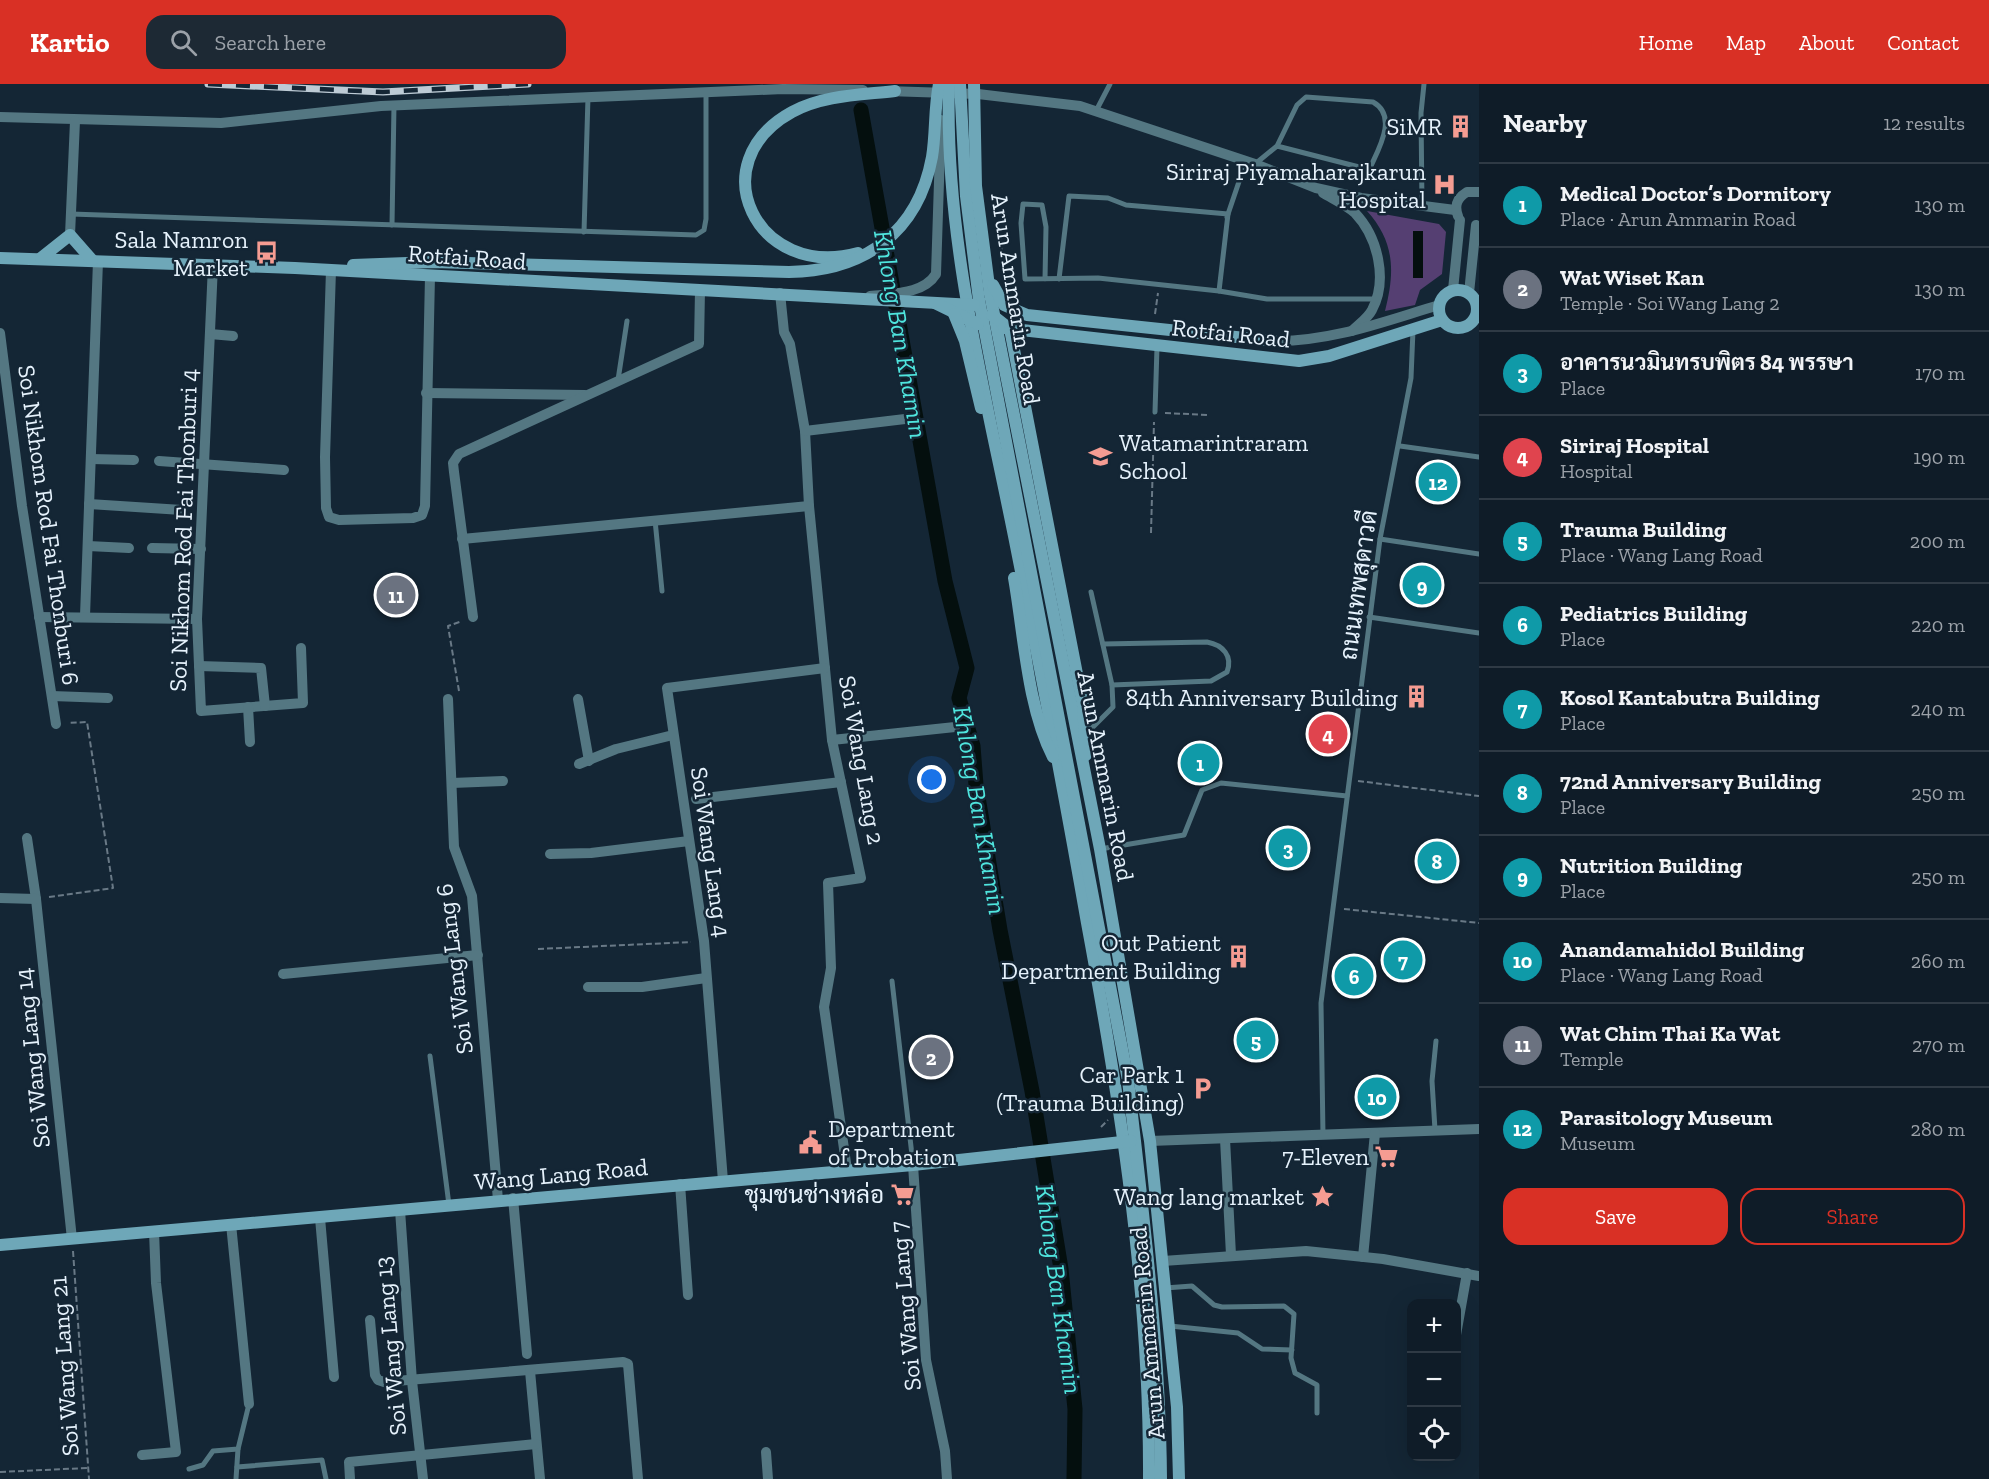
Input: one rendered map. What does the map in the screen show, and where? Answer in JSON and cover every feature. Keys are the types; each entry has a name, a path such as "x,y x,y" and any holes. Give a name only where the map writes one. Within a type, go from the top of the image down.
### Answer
{"main road":[{"path":"962,84 966,196 979,300 1128,1080 1142,1200 1156,1366 1161,1479"},
{"name":"Arun Ammarin Road","path":"974,84 975,159 981,234 994,321 1100,849 1150,1141 1177,1407 1179,1479"},
{"path":"295,268 434,262 789,272 824,270 862,258 891,236 911,211 926,180 943,87"},
{"name":"Arun Ammarin Road","path":"943,87 964,281 1051,720 1118,1089 1148,1394 1149,1479"},
{"path":"891,236 867,250 849,256 821,258 806,256 785,247 767,234 757,223 748,201 746,174 749,160 759,142 775,124 791,113 814,103 868,92 902,89"},
{"path":"981,234 997,295 1004,305 1015,312 1033,316 1274,341"},
{"path":"41,258 70,235 95,260"},
{"name":"Rotfai Road","path":"0,258 295,268 853,298 913,296 931,301 972,304 1010,329"},
{"path":"1442,320 1439,305 1442,298 1453,290 1474,297"},
{"name":"Rotfai Road","path":"931,301 954,314 988,327 1299,361 1338,354 1442,320 1448,325 1462,328 1477,320 1478,305 1474,297"},
{"path":"954,314 969,354 1005,520 1039,719 1060,768"},
{"path":"1010,329 1083,705 1086,734 1085,773"},
{"name":"Wang Lang Road","path":"0,1245 72,1245 154,1231 1035,1154 1124,1141 1150,1141"}],"street":[{"name":"Rotfai Road","path":"902,89 943,87 978,94 1069,104 1250,163 1316,188 1458,215 1478,224 1474,297"},
{"path":"913,296 930,283 937,269 943,87"},
{"path":"0,117 75,121 221,123 394,105 706,92 844,89 868,92"},
{"path":"70,235 75,121"},
{"name":"Rotfai Road","path":"1316,188 1353,211 1363,223 1378,260 1377,299"},
{"path":"1453,290 1458,215 1462,195 1472,191 1479,192"},
{"path":"85,616 95,260"},
{"name":"Soi Nikhom Rod Fai Thonburi 4","path":"213,265 197,619 201,711 303,703 301,648"},
{"path":"331,270 325,457 326,508 330,517 339,520 413,518 422,514 425,506 430,276"},
{"path":"473,617 453,463 459,454 699,345 700,290"},
{"name":"Soi Wang Lang 2","path":"780,293 784,332 790,345 805,431 809,506 832,740 861,878 828,883 831,968 824,1007 847,1170"},
{"path":"1352,331 1371,313 1377,299"},
{"name":"Rotfai Road","path":"1274,341 1313,340 1439,305"},
{"name":"Soi Nikhom Rod Fai Thonburi 6","path":"0,333 22,506 56,724"},
{"path":"210,334 233,336"},
{"path":"426,393 588,395"},
{"path":"805,431 905,419"},
{"path":"91,459 134,460"},
{"path":"159,461 284,470"},
{"path":"89,504 182,510"},
{"path":"462,539 809,506"},
{"path":"88,546 129,548"},
{"path":"152,549 201,549"},
{"path":"39,617 197,619"},
{"path":"198,666 261,668 265,706"},
{"name":"Soi Wang Lang 4","path":"723,1181 704,941 666,690 668,687 825,668"},
{"path":"52,696 108,698"},
{"name":"Soi Wang Lang 6","path":"448,699 454,847 472,896 498,1200"},
{"path":"578,699 584,762 616,749 673,735"},
{"path":"248,707 250,742"},
{"path":"832,740 956,727"},
{"path":"452,783 503,781"},
{"path":"696,799 841,782"},
{"name":"Soi Wang Lang 14","path":"27,838 36,899 72,1245"},
{"path":"550,854 591,853 689,841"},
{"path":"0,898 36,899"},
{"path":"283,974 478,955"},
{"path":"588,987 642,987 706,978"},
{"path":"1150,1141 1479,1129"},
{"path":"1363,1257 1375,1133"},
{"path":"1225,1139 1231,1255"},
{"name":"Soi Wang Lang 7","path":"913,1165 926,1360 945,1451 947,1479"},
{"path":"680,1185 688,1295"},
{"path":"513,1198 527,1354"},
{"name":"Soi Wang Lang 13","path":"399,1210 412,1381 423,1479"},
{"path":"320,1218 334,1377"},
{"path":"231,1224 249,1404"},
{"path":"142,1455 176,1452 156,1283 154,1231"},
{"path":"1162,1261 1305,1251 1363,1257 1479,1275"},
{"path":"1461,1307 1467,1273"},
{"path":"370,1320 375,1375 378,1380 412,1381 623,1362 628,1364 638,1479"},
{"path":"530,1371 540,1479"},
{"path":"350,1479 349,1462 536,1444"},
{"path":"766,1452 768,1479"}],"lane":[{"path":"1096,111 1110,84"},
{"path":"1422,207 1421,113 1424,84"},
{"path":"71,214 696,235 704,230 706,92"},
{"path":"584,231 588,97"},
{"path":"1220,291 1227,218 1250,163 1277,147 1297,105 1306,97 1373,102 1382,106 1384,138 1370,168 1277,147"},
{"path":"392,225 394,105"},
{"path":"1059,279 1069,196 1108,198 1126,205 1228,214 1227,218"},
{"path":"1045,279 1046,227 1042,205 1023,204 1021,223 1026,279 1045,279 1059,279 1098,278 1220,291 1267,299 1377,299"},
{"path":"617,381 627,321"},
{"name":"ถนนเทพสุดาวดี","path":"1323,1135 1321,1003 1380,539 1400,446 1411,378 1413,328"},
{"path":"1155,412 1157,346"},
{"path":"1400,446 1479,457"},
{"path":"655,520 662,591"},
{"path":"1380,539 1479,554"},
{"path":"1086,734 1113,707 1112,685 1091,592"},
{"path":"1369,617 1479,633"},
{"path":"1103,644 1207,642 1224,648 1228,654 1230,665 1227,672 1211,681 1112,685"},
{"path":"1100,849 1184,835 1202,790 1221,783 1347,796"},
{"path":"892,981 913,1165"},
{"path":"1435,1132 1431,1081 1436,1041"},
{"path":"430,1056 449,1205"},
{"path":"1166,1288 1192,1286 1215,1305 1284,1306 1291,1310 1294,1314 1292,1350 1295,1373 1317,1385 1317,1413"},
{"path":"1241,1306 1242,1315"},
{"path":"1169,1326 1238,1333 1262,1349 1292,1350"},
{"path":"236,1479 238,1449 249,1404"},
{"path":"189,1469 203,1465 213,1451 238,1449"},
{"path":"237,1467 322,1460 326,1479"}],"path":[{"path":"999,231 1004,266"},
{"path":"1155,315 1158,284"},
{"path":"1152,533 1155,412 1209,415"},
{"path":"448,699 459,693 448,626 473,617"},
{"path":"36,899 113,888 87,722 56,724"},
{"path":"1349,780 1479,796"},
{"path":"1332,908 1479,923"},
{"path":"538,949 704,941"},
{"path":"1101,1127 1109,1119"},
{"name":"Soi Wang Lang 21","path":"72,1245 89,1479"},
{"path":"0,1472 88,1468"}],"shaded area":[{"path":"1367,211 1439,224 1446,232 1442,274 1420,290 1415,305 1385,311 1391,270 1388,246 1383,234"},
{"path":"1413,231 1423,231 1423,278 1413,278"}],"waterway":[{"name":"Khlong Ban Khamin","path":"861,110 945,581 967,668 959,698 973,746 976,785 1000,930 1032,1091 1061,1269 1075,1409 1074,1479"}],"railway":[{"path":"208,84 383,92 528,84"}],"place":[{"name":"SiMR","path":"1460,126"},
{"name":"Siriraj Piyamaharajkarun Hospital","path":"1444,185"},
{"name":"Sala Namron Market","path":"266,253"},
{"name":"Watamarintraram School","path":"1101,456"},
{"name":"Parasitology Museum","path":"1438,482"},
{"name":"Nutrition Building","path":"1422,585"},
{"name":"Wat Chim Thai Ka Wat","path":"396,595"},
{"name":"84th Anniversary Building","path":"1416,697"},
{"name":"Siriraj Hospital","path":"1328,734"},
{"name":"Medical Doctor’s Dormitory","path":"1200,763"},
{"name":"อาคารนวมินทรบพิตร 84 พรรษา","path":"1288,848"},
{"name":"72nd Anniversary Building","path":"1437,861"},
{"name":"Out Patient Department Building","path":"1239,956"},
{"name":"Kosol Kantabutra Building","path":"1403,960"},
{"name":"Pediatrics Building","path":"1354,976"},
{"name":"Trauma Building","path":"1256,1040"},
{"name":"Wat Wiset Kan","path":"931,1057"},
{"name":"Car Park 1 (Trauma Building)","path":"1202,1088"},
{"name":"Anandamahidol Building","path":"1377,1097"},
{"name":"Department of Probation","path":"810,1142"},
{"name":"7-Eleven","path":"1387,1156"},
{"name":"ชุมชนช่างหล่อ","path":"902,1194"},
{"name":"Wang lang market","path":"1322,1196"}]}
